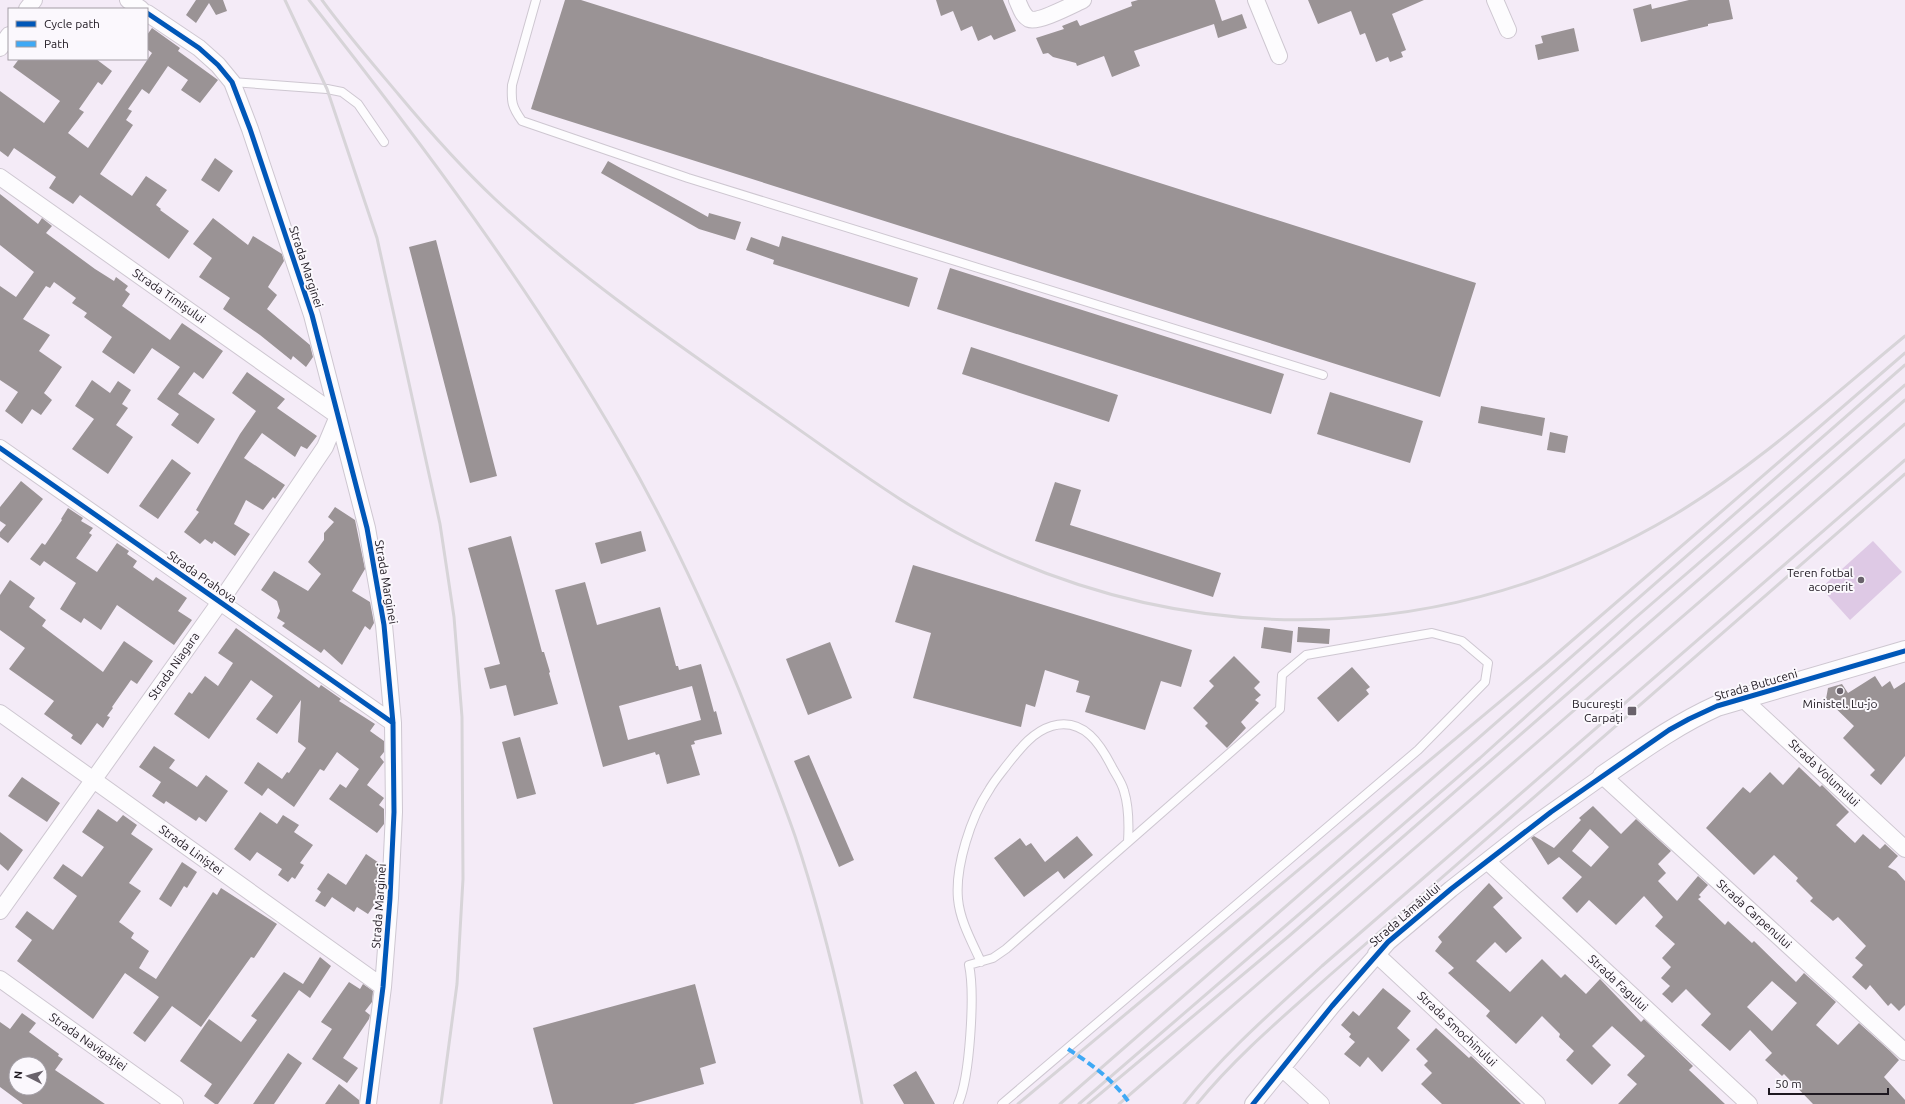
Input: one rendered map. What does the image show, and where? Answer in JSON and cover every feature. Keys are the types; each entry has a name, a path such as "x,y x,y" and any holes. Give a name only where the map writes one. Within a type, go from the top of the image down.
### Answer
{"street":[{"path":"28,8 34,0"},
{"path":"128,0 140,8"},
{"path":"1017,0 1023,14 1029,19 1038,19 1083,0"},
{"path":"1256,0 1279,56"},
{"path":"1495,0 1508,30"},
{"name":"Strada Marginei","path":"148,14 199,48 218,65 232,82 250,129 312,315 368,535 384,625 393,723 393,836 390,898 383,987 368,1104"},
{"path":"0,48 8,36"},
{"name":"Strada Timișului","path":"0,177 338,416"},
{"name":"Strada Niagara","path":"0,911 220,602 325,447 338,416"},
{"name":"Strada Prahova","path":"0,448 393,723"},
{"name":"Strada Butuceni","path":"1603,776 1688,719 1742,698 1809,680 1905,651"},
{"name":"Strada Volumului","path":"1742,698 1905,849"},
{"name":"Strada Liniștei","path":"0,713 383,987"},
{"name":"Strada Lămâiului","path":"1253,1104 1376,954 1417,917 1551,812 1603,776"},
{"name":"Strada Carpenului","path":"1603,776 1905,1052"},
{"name":"Strada Fagului","path":"1488,862 1749,1104"},
{"name":"Strada Smochinului","path":"1376,954 1537,1104"},
{"name":"Strada Navigației","path":"0,979 175,1104"},
{"path":"1282,1068 1321,1104"}],"lane":[{"path":"536,0 512,85 511,99 513,108 522,121 704,183 1322,375"},
{"path":"232,82 327,89 342,92 358,104 384,142"},
{"path":"958,1104 964,1086 967,1063 972,994 969,965 993,958 1006,949 1280,709 1282,675 1306,655 1432,633 1462,641 1488,663 1485,682 1418,750 1002,1104"},
{"path":"981,962 964,924 958,899 962,853 968,834 988,790 1025,743 1053,726 1067,725 1080,728 1090,734 1102,749 1124,790 1128,813 1128,842"}],"shaded area":[{"name":"Teren fotbal acoperit","path":"1873,541 1902,572 1850,620 1821,588"}],"building":[{"path":"196,0 223,0 227,11 216,15 209,3 196,23 186,15"},
{"path":"565,0 581,0 1476,283 1440,397 531,109"},
{"path":"936,0 1003,0 1016,31 994,40 991,35 978,41 972,26 961,31 953,11 941,16"},
{"path":"1138,0 1215,0 1222,21 1242,14 1247,28 1218,38 1214,24 1134,51 1140,66 1112,77 1104,56 1077,66 1076,63 1053,57 1048,53 1043,54 1036,38 1064,29 1062,26 1077,20 1080,26 1132,6 1131,2"},
{"path":"1308,0 1424,0 1392,14 1406,50 1401,52 1403,57 1390,62 1388,57 1376,62 1365,33 1360,35 1351,11 1318,24"},
{"path":"1689,0 1729,0 1733,19 1708,24 1708,26 1641,42 1633,9 1651,4 1652,9"},
{"path":"152,28 180,48 178,51 218,80 200,103 181,90 188,80 168,66 149,94 142,89 128,109 132,111 126,120 133,125 100,174 132,196 146,176 167,190 156,205 161,209 160,210 189,231 169,259 80,195 73,204 49,188 56,177 14,148 8,157 0,151 0,91 44,123 60,101 13,67 18,60 97,60 112,71 102,85 98,82 79,109 84,112 68,133 88,148 152,53 148,50 148,34"},
{"path":"1574,28 1579,51 1538,60 1535,45 1543,43 1541,36"},
{"path":"215,158 233,171 219,192 201,180"},
{"path":"608,161 708,217 709,213 741,222 735,240 699,229 601,173"},
{"path":"0,194 38,224 42,218 52,226 46,233 95,269 114,281 116,277 128,286 125,290 130,294 122,306 170,340 182,323 223,351 203,379 194,372 178,394 215,419 198,444 171,425 179,414 157,399 180,367 152,348 134,374 102,352 112,337 84,317 87,313 72,303 76,298 54,282 50,288 46,286 23,319 50,335 39,351 62,367 44,393 52,400 41,415 32,409 22,424 5,411 18,392 0,380 0,286 16,297 34,272 0,245"},
{"path":"213,218 248,245 253,236 282,254 284,261 268,287 277,295 267,309 310,345 313,357 306,367 293,356 291,360 260,335 223,309 230,298 199,277 212,258 193,244"},
{"path":"782,236 918,278 909,307 773,264 774,260 746,250 751,237 779,247"},
{"path":"436,240 497,476 470,483 409,247"},
{"path":"950,268 1284,374 1271,414 937,309"},
{"path":"971,347 1118,395 1109,422 962,374"},
{"path":"247,372 285,399 277,408 317,436 307,449 301,446 295,457 262,433 244,458 285,485 275,499 273,497 263,510 246,500 234,524 250,534 235,556 214,541 212,544 205,539 200,544 184,532 199,512 196,510 240,434 256,411 232,393"},
{"path":"92,380 110,393 118,381 131,390 122,404 128,408 116,425 133,437 108,474 72,449 94,419 75,406"},
{"path":"1330,392 1423,421 1410,463 1317,434"},
{"path":"1481,406 1545,418 1542,436 1478,423"},
{"path":"1550,432 1568,436 1565,453 1547,450"},
{"path":"172,459 191,473 158,519 139,506"},
{"path":"21,481 43,499 8,543 0,537 0,532 6,525 0,521 0,507"},
{"path":"1055,482 1081,490 1070,525 1221,573 1213,597 1035,541"},
{"path":"335,507 355,520 365,569 352,591 370,602 374,623 370,630 365,626 342,665 324,649 321,653 282,626 285,623 277,618 280,611 277,601 261,590 274,571 308,591 321,574 308,562 324,540 324,533 334,522 328,517"},
{"path":"68,508 83,518 81,521 93,528 89,533 92,535 76,558 97,572 117,543 129,551 127,554 137,561 133,567 153,581 156,577 187,598 178,611 192,620 174,645 117,605 101,630 84,618 81,623 60,609 76,583 44,561 40,566 30,559 42,543 45,545 62,520 61,519"},
{"path":"641,531 646,551 601,564 595,543"},
{"path":"511,536 542,652 544,652 558,704 514,716 506,685 490,689 484,668 500,664 468,548"},
{"path":"913,565 1192,650 1181,687 1161,681 1145,730 1085,712 1090,696 1076,692 1079,681 1045,670 1035,707 1026,704 1021,727 913,698 931,633 895,622"},
{"path":"10,580 35,598 29,607 46,620 42,626 103,672 124,641 153,661 137,684 131,680 112,707 113,708 107,716 110,717 103,728 97,723 81,745 71,738 73,735 44,714 54,701 9,669 25,648 0,630 0,595"},
{"path":"585,582 597,625 660,607 676,666 678,666 679,670 701,664 714,712 716,711 722,734 694,741 695,744 691,745 700,775 667,784 659,754 656,755 655,752 603,767 555,590","holes":["692,686 701,720 628,740 619,706"]},
{"path":"1264,627 1293,631 1291,653 1261,648"},
{"path":"1298,627 1330,629 1329,644 1297,642"},
{"path":"236,628 319,688 321,685 341,699 339,701 375,724 370,731 384,741 384,752 380,757 384,762 367,785 384,798 379,805 384,809 384,824 377,833 329,799 340,784 346,788 359,769 337,752 324,771 320,769 294,807 268,788 262,796 244,783 258,762 282,779 287,772 289,773 306,748 298,742 301,700 277,734 256,719 273,696 251,680 209,739 174,714 189,692 192,694 205,676 218,686 233,663 218,653"},
{"path":"830,642 852,698 808,715 786,659"},
{"path":"1234,656 1260,682 1254,688 1261,695 1255,700 1259,703 1241,722 1246,728 1227,748 1205,726 1208,723 1193,708 1214,686 1209,681"},
{"path":"1352,667 1370,687 1366,690 1369,694 1338,722 1317,698"},
{"path":"1875,676 1882,687 1890,681 1894,689 1905,682 1905,756 1881,785 1870,775 1875,770 1843,738 1854,726 1826,699 1828,688 1842,684 1848,693"},
{"path":"520,737 536,794 517,799 502,742"},
{"path":"154,746 175,760 169,768 197,787 206,775 228,791 206,822 199,817 196,821 166,801 164,804 152,796 161,782 139,767"},
{"path":"809,755 854,860 839,867 794,761"},
{"path":"1799,767 1820,787 1822,785 1849,812 1836,825 1855,843 1863,834 1880,849 1885,844 1898,856 1888,867 1896,871 1905,881 1905,1005 1899,1011 1891,1003 1888,1006 1870,985 1866,990 1852,977 1863,965 1855,958 1866,946 1838,917 1833,921 1810,901 1813,898 1796,881 1798,878 1774,855 1754,875 1706,828 1743,787 1750,793 1770,772 1783,785"},
{"path":"22,777 60,803 47,822 8,796"},
{"path":"1593,806 1621,834 1636,819 1671,851 1658,864 1666,873 1658,881 1677,901 1698,876 1708,885 1699,895 1701,897 1698,899 1725,925 1728,921 1752,943 1754,941 1796,982 1804,973 1836,1002 1816,1025 1838,1045 1859,1023 1899,1060 1884,1077 1905,1100 1905,1104 1813,1104 1784,1074 1782,1076 1765,1060 1772,1053 1750,1030 1730,1051 1701,1025 1711,1014 1686,989 1672,1003 1662,994 1670,986 1661,978 1671,967 1662,958 1675,944 1655,926 1663,917 1644,896 1616,925 1589,900 1577,913 1562,898 1582,877 1559,857 1548,865 1531,838 1534,836 1554,848 1581,820 1579,818","holes":["1590,829 1609,847 1591,867 1572,851","1772,981 1797,1003 1772,1031 1747,1007"]},
{"path":"98,809 117,822 123,815 137,825 131,834 153,849 129,883 141,891 119,922 134,933 131,938 149,951 139,968 156,979 213,892 217,895 221,888 277,924 254,958 251,957 201,1027 172,1006 145,1042 133,1033 159,997 125,973 93,1019 17,961 32,940 15,927 27,911 53,930 77,896 53,878 63,864 82,877 104,847 82,832"},
{"path":"260,812 277,824 283,815 299,825 294,832 313,845 300,863 304,865 295,879 292,877 288,882 278,875 282,869 257,852 250,861 234,849"},
{"path":"0,832 23,850 8,871 0,864"},
{"path":"1077,836 1093,855 1064,879 1058,871 1024,897 994,858 1020,838 1026,846 1031,843 1045,862"},
{"path":"366,854 382,865 382,876 375,886 381,889 381,895 368,914 357,907 354,912 332,897 325,907 315,901 321,892 317,889 328,873 346,885"},
{"path":"182,862 197,872 187,888 184,886 171,907 159,899"},
{"path":"1489,883 1503,898 1493,907 1522,938 1506,953 1495,942 1476,961 1510,992 1542,959 1561,978 1565,974 1586,994 1600,979 1641,1022 1644,1019 1693,1066 1689,1070 1725,1104 1618,1104 1637,1084 1627,1075 1645,1056 1612,1026 1592,1046 1611,1065 1592,1085 1566,1060 1574,1051 1559,1037 1560,1034 1542,1016 1516,1044 1486,1016 1490,1011 1448,973 1454,968 1435,951 1442,942 1438,937"},
{"path":"320,957 331,966 310,998 299,990 218,1104 215,1104 204,1096 212,1084 180,1061 209,1019 241,1042 257,1020 251,1016 284,972 303,984"},
{"path":"349,982 360,989 363,984 373,991 372,1002 365,1011 370,1015 369,1019 343,1058 358,1068 347,1083 312,1059 332,1029 321,1022"},
{"path":"695,984 716,1063 700,1068 704,1084 633,1104 553,1104 533,1028"},
{"path":"1383,988 1411,1011 1397,1028 1410,1040 1382,1072 1368,1057 1360,1067 1344,1054 1355,1042 1349,1037 1351,1034 1341,1025 1353,1011 1359,1016"},
{"path":"22,1013 36,1023 29,1032 59,1054 58,1056 63,1059 55,1070 105,1104 23,1104 12,1096 48,1096 48,1056 8,1056 8,1093 0,1087 0,1022 10,1029"},
{"path":"1436,1028 1469,1058 1471,1056 1521,1104 1442,1104 1421,1084 1432,1073 1424,1065 1428,1061 1416,1049"},
{"path":"288,1053 302,1063 274,1104 253,1104"},
{"path":"916,1071 935,1104 904,1104 893,1085"},
{"path":"339,1084 359,1100 359,1104 325,1104"}],"railway":[{"path":"285,0 327,89 377,238 440,524 454,617 462,717 463,879 457,984 441,1104"},
{"path":"309,0 434,163 513,274 587,388 639,476 670,536 699,597 739,690 795,836 806,869 833,969 862,1104"},
{"path":"322,0 340,24 422,122 482,187 557,253 656,328 873,481 903,501 964,536 995,552 1080,585 1166,607 1252,618 1339,619 1425,609 1510,588 1593,557 1674,515 1735,475 1764,453 1905,336"},
{"path":"1018,1104 1545,664 1905,353"},
{"path":"1060,1104 1905,365"},
{"path":"1079,1104 1480,758 1634,619 1905,385"},
{"path":"1088,1104 1289,936 1905,400"},
{"path":"1119,1104 1905,424"},
{"path":"1184,1104 1216,1067 1322,966 1905,460"},
{"path":"1197,1104 1228,1069 1295,1006 1905,474"}],"marked path":[{"path":"1068,1049 1110,1080 1130,1104"}],"cycle path":[{"path":"148,14 199,48 218,65 232,82 250,129 312,315 367,528 384,625 393,723 394,812 390,898 383,987 368,1104"},
{"path":"0,448 393,723"},
{"path":"1253,1104 1332,1006 1388,942 1451,889 1551,812 1669,730 1717,706 1905,651"}],"place":[{"name":"Teren fotbal acoperit","path":"1861,580"},
{"name":"Ministel. Lu-jo","path":"1840,691"},
{"name":"București Carpați","path":"1632,711"}]}
